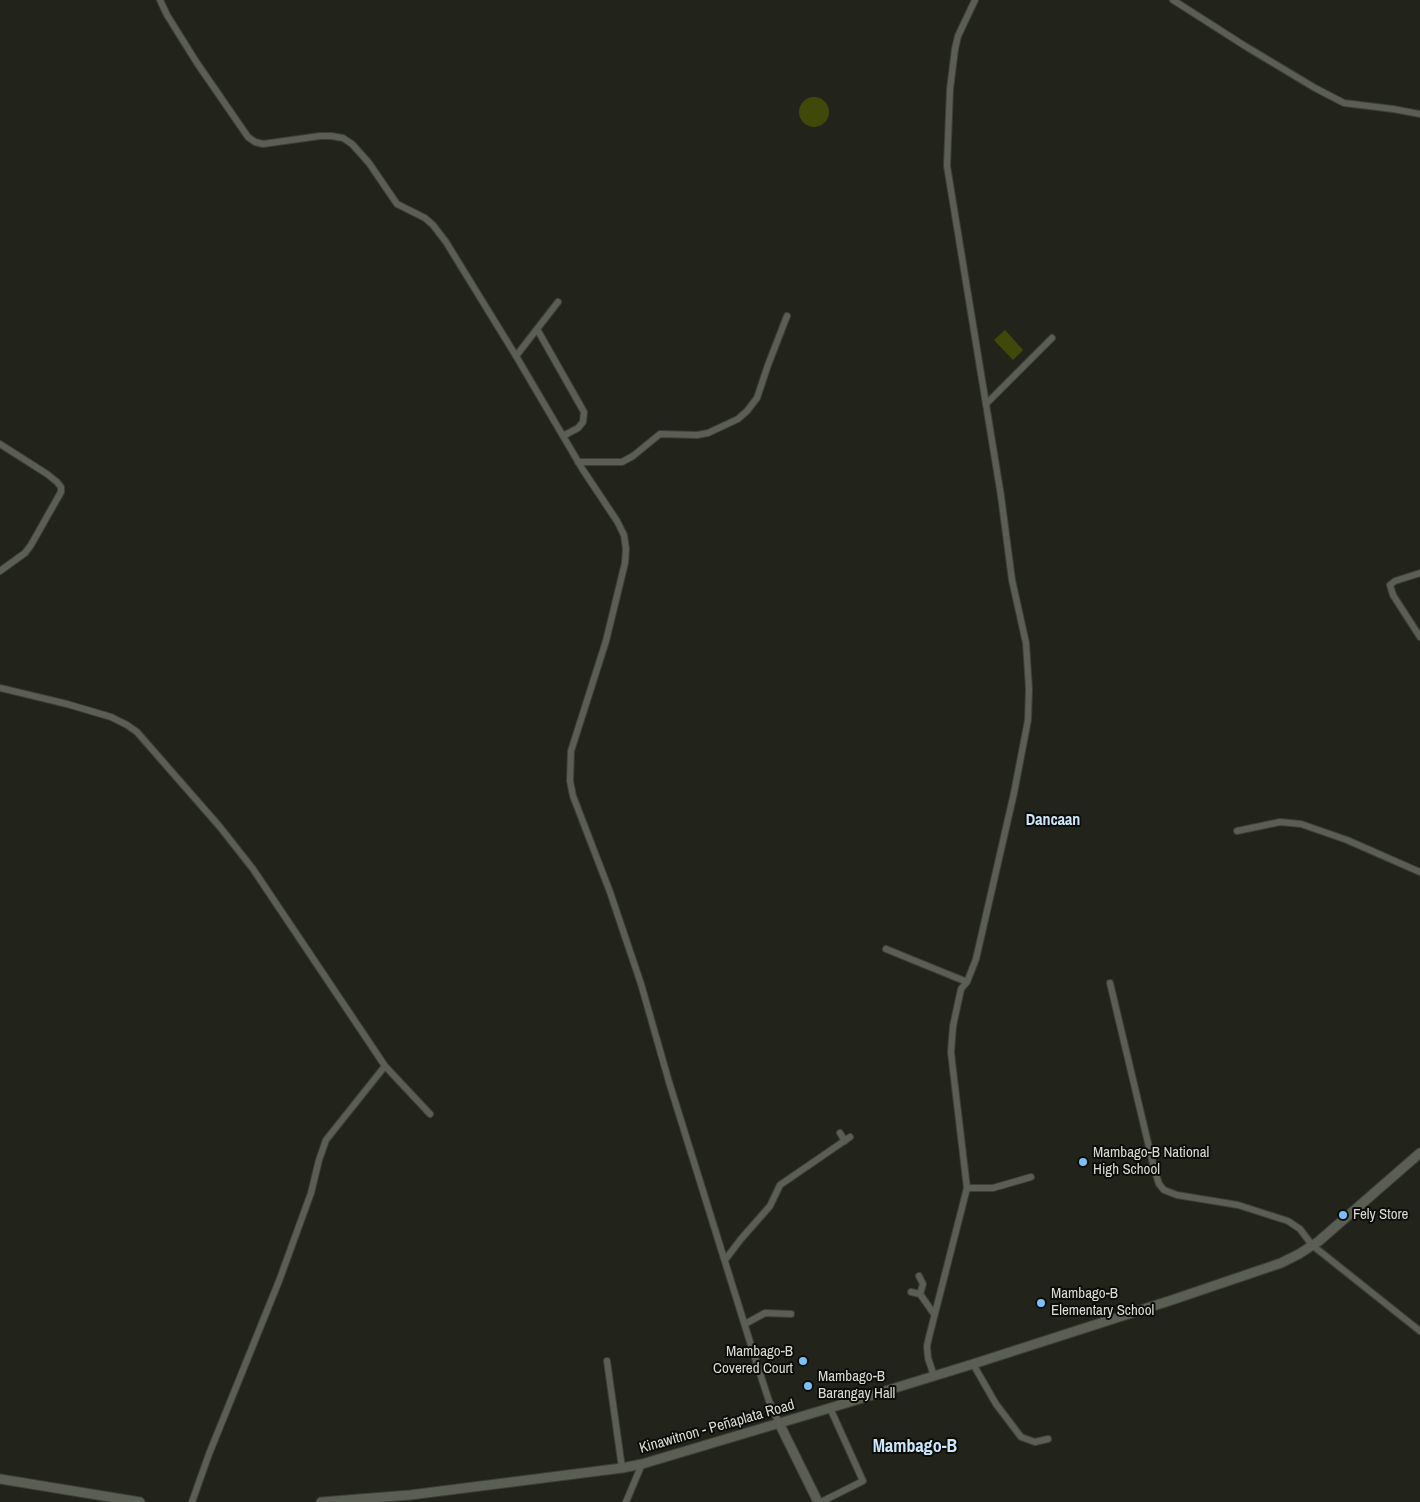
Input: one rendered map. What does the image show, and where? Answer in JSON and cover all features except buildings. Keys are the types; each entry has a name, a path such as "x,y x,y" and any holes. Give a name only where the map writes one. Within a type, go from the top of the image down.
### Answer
{"street":[{"path":"160,0 197,64 248,137 255,142 263,144 309,136 343,138 352,144 369,163 397,204 425,218 433,225 446,242 624,535 625,563 606,641 571,750 570,781 641,984 669,1082 769,1401 820,1502 864,1481 830,1408"},
{"path":"934,1376 928,1358 927,1346 967,1188 951,1052 956,1005 961,989 967,982 976,959 985,923 1014,793 1028,720 1029,705 1029,669 1026,643 1012,580 1001,496 947,166 950,89 955,49 958,36 975,0"},
{"path":"1173,0 1245,46 1344,103 1420,114"},
{"path":"516,356 558,302"},
{"path":"578,462 622,462 660,434 708,434 738,419 757,398 787,316"},
{"path":"537,329 584,412 583,422 578,428 563,436"},
{"path":"986,404 1052,338"},
{"path":"0,444 47,474 61,487 61,492 31,545 24,553 0,571"},
{"path":"1419,635 1393,595 1390,585 1395,581 1420,573"},
{"path":"0,688 111,717 127,724 137,732 220,826 253,869 385,1066 430,1114"},
{"path":"1237,831 1280,822 1301,824 1347,840 1420,872"},
{"path":"886,949 967,982"},
{"path":"1110,983 1159,1184 1169,1193 1238,1205 1282,1218 1300,1229 1312,1245 1420,1331"},
{"path":"192,1502 208,1454 302,1220 322,1149 326,1140 385,1066"},
{"path":"725,1260 770,1206 780,1185 848,1139 840,1133"},
{"name":"Kinawitnon - Peñaplata Road","path":"321,1502 410,1495 642,1464 973,1364 1259,1271 1298,1254 1342,1222 1420,1153"},
{"path":"967,1188 993,1188 1031,1177"},
{"path":"919,1276 923,1284 920,1294"},
{"path":"911,1292 920,1294 934,1314"},
{"path":"745,1324 765,1313 791,1314"},
{"path":"607,1362 622,1468"},
{"path":"973,1364 996,1404 1021,1437 1035,1442 1048,1439"},
{"path":"626,1502 642,1464"},
{"path":"0,1479 140,1502"}],"green space":[{"path":"814,97 825,101 829,112 825,123 814,127 803,123 799,112 803,101"},
{"path":"1005,330 1023,350 1013,360 994,340"}],"place":[{"name":"Mambago-B National High School","path":"1083,1162"},
{"name":"Fely Store","path":"1343,1215"},
{"name":"Mambago-B Elementary School","path":"1041,1303"},
{"name":"Mambago-B Covered Court","path":"803,1361"},
{"name":"Mambago-B Barangay Hall","path":"808,1386"}],"district":[{"name":"Dancaan","path":"1053,821"},
{"name":"Mambago-B","path":"915,1447"}]}
